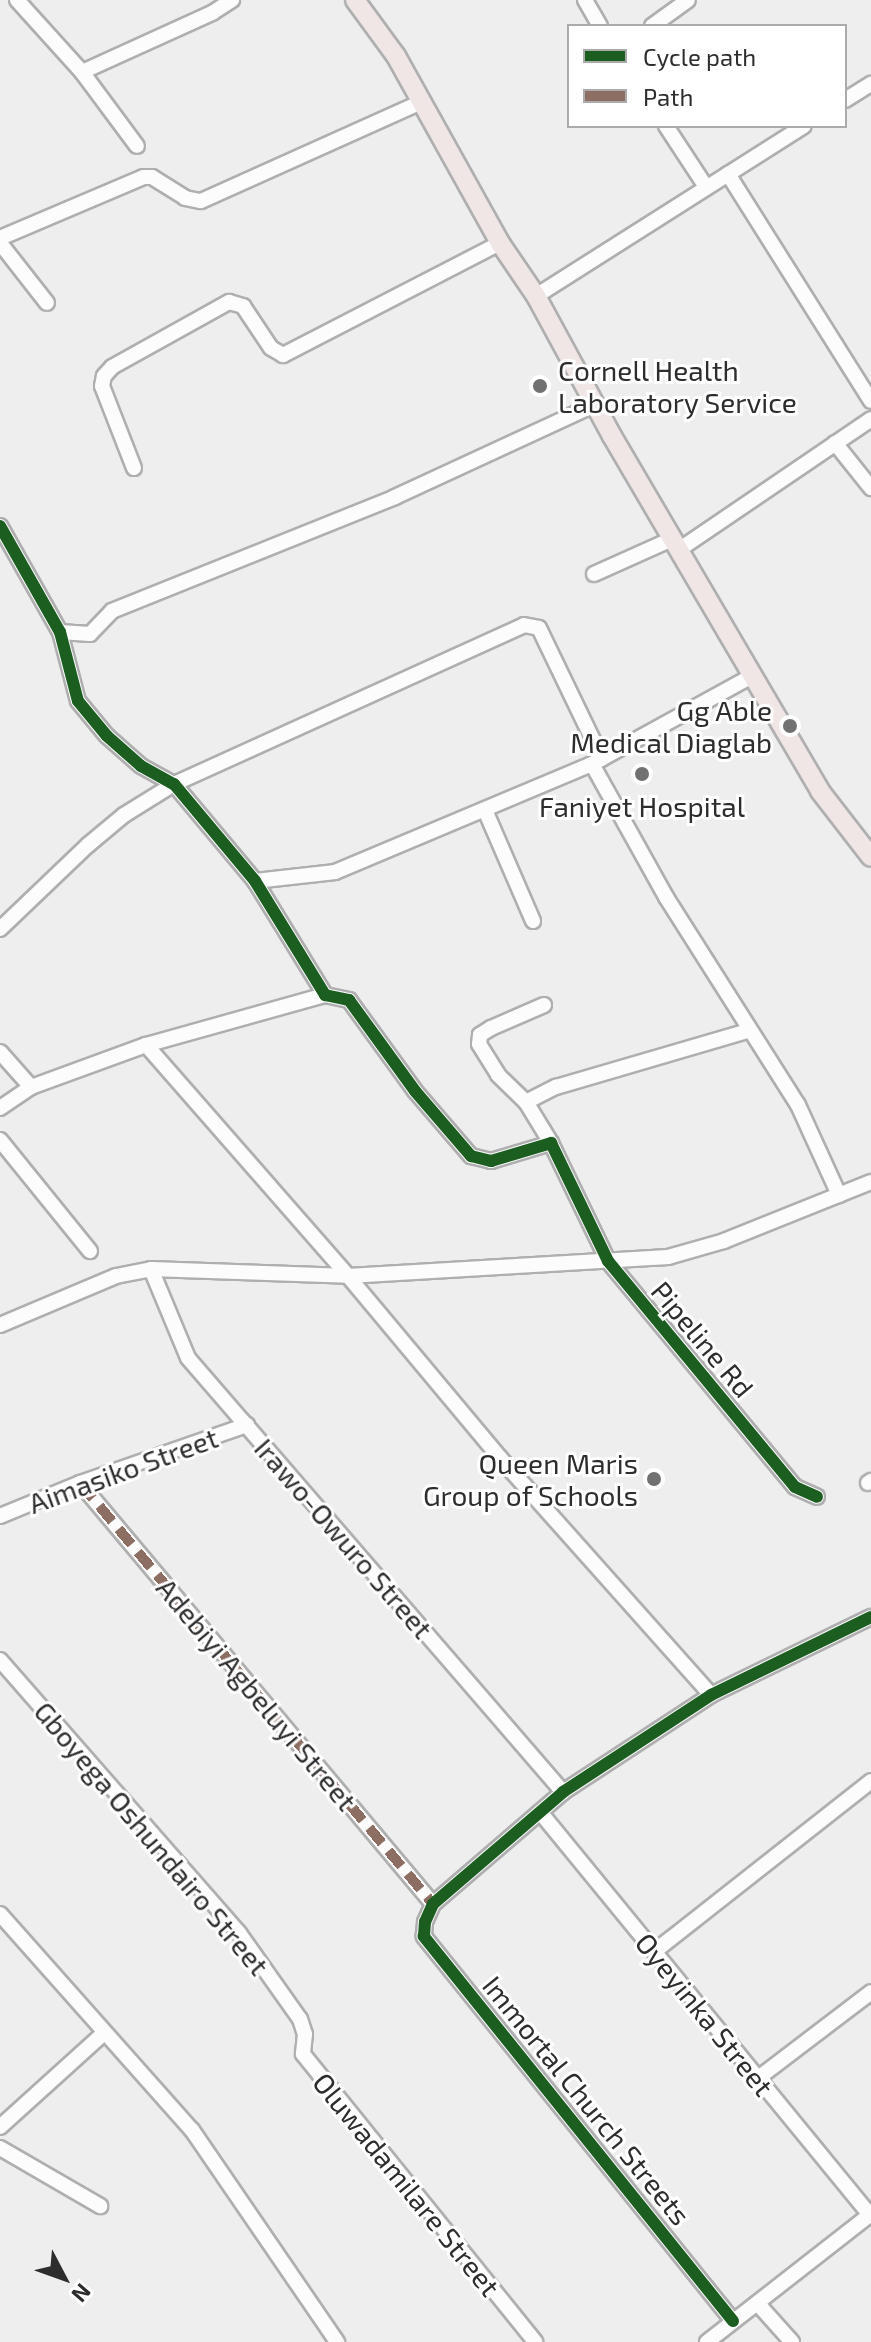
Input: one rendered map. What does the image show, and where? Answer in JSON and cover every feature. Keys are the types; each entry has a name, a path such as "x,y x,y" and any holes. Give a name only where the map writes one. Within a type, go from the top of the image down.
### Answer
{"main road":[{"path":"355,0 396,56 500,243 536,296 594,405 820,791 871,857"}],"street":[{"path":"17,0 82,72 137,146"},
{"path":"82,72 212,13 232,0"},
{"path":"585,0 599,24"},
{"path":"655,24 688,0"},
{"path":"847,99 871,84"},
{"path":"47,303 0,240 144,177 152,177 185,198 201,201 421,102"},
{"path":"667,128 706,187"},
{"path":"536,296 801,128"},
{"path":"728,174 871,401"},
{"path":"134,468 102,386 104,376 112,367 229,302 243,306 271,348 283,355 500,243"},
{"path":"60,632 90,634 112,611 395,497 594,405"},
{"path":"594,574 676,544 871,419"},
{"path":"835,443 871,488"},
{"path":"0,526 60,632 78,701 107,736 141,766 174,784 255,881 325,995"},
{"path":"0,929 112,825 174,784 529,625 539,628 597,762 666,897 748,1031 798,1105 839,1195"},
{"path":"255,881 335,872 597,762 752,676"},
{"path":"485,810 533,921"},
{"path":"0,1108 31,1087 146,1045 325,995 349,1000 415,1091 471,1156 491,1161 551,1143"},
{"name":"Pipeline Rd","path":"544,1005 480,1035 482,1054 526,1102 551,1143 608,1261 795,1487 817,1497"},
{"path":"526,1102 556,1087 748,1031"},
{"path":"146,1045 348,1276 500,1458 711,1695"},
{"path":"0,1052 31,1087"},
{"path":"0,1140 90,1251"},
{"path":"0,1325 116,1276 151,1269 348,1276 668,1257 724,1241 871,1182"},
{"name":"Irawo-Owuro Street","path":"151,1269 188,1358 563,1792"},
{"name":"Aimasiko Street","path":"0,1516 80,1483 247,1425"},
{"name":"Adebiyi Agbeluyi Street","path":"80,1483 433,1904"},
{"path":"433,1904 563,1792 711,1695 871,1617"},
{"name":"Gboyega Oshundairo Street","path":"0,1660 239,1933 300,2019"},
{"path":"655,1951 871,1781"},
{"name":"Oyeyinka Street","path":"540,1812 870,2215"},
{"name":"Immortal Church Streets","path":"433,1904 425,1922 424,1936 733,2321"},
{"path":"0,1914 103,2034 192,2130 337,2342"},
{"path":"757,2079 871,1992"},
{"name":"Oluwadamilare Street","path":"300,2019 305,2034 303,2054 535,2342"},
{"path":"0,2127 103,2034"},
{"path":"0,2148 100,2206"},
{"path":"707,2342 870,2215"},
{"path":"758,2304 792,2342"}],"marked path":[{"path":"80,1483 433,1904"}],"cycle path":[{"path":"0,526 60,632 78,701 107,736 141,766 174,784 255,881 325,995 349,1000 415,1091 471,1156 491,1161 551,1143 608,1261 795,1487 817,1497"},
{"path":"733,2321 424,1936 425,1922 433,1904 563,1792 711,1695 871,1617"}],"place":[{"name":"Cornell Health Laboratory Service","path":"540,386"},
{"name":"Gg Able Medical Diaglab","path":"790,726"},
{"name":"Faniyet Hospital","path":"642,774"},
{"name":"Queen Maris Group of Schools","path":"654,1479"}]}
